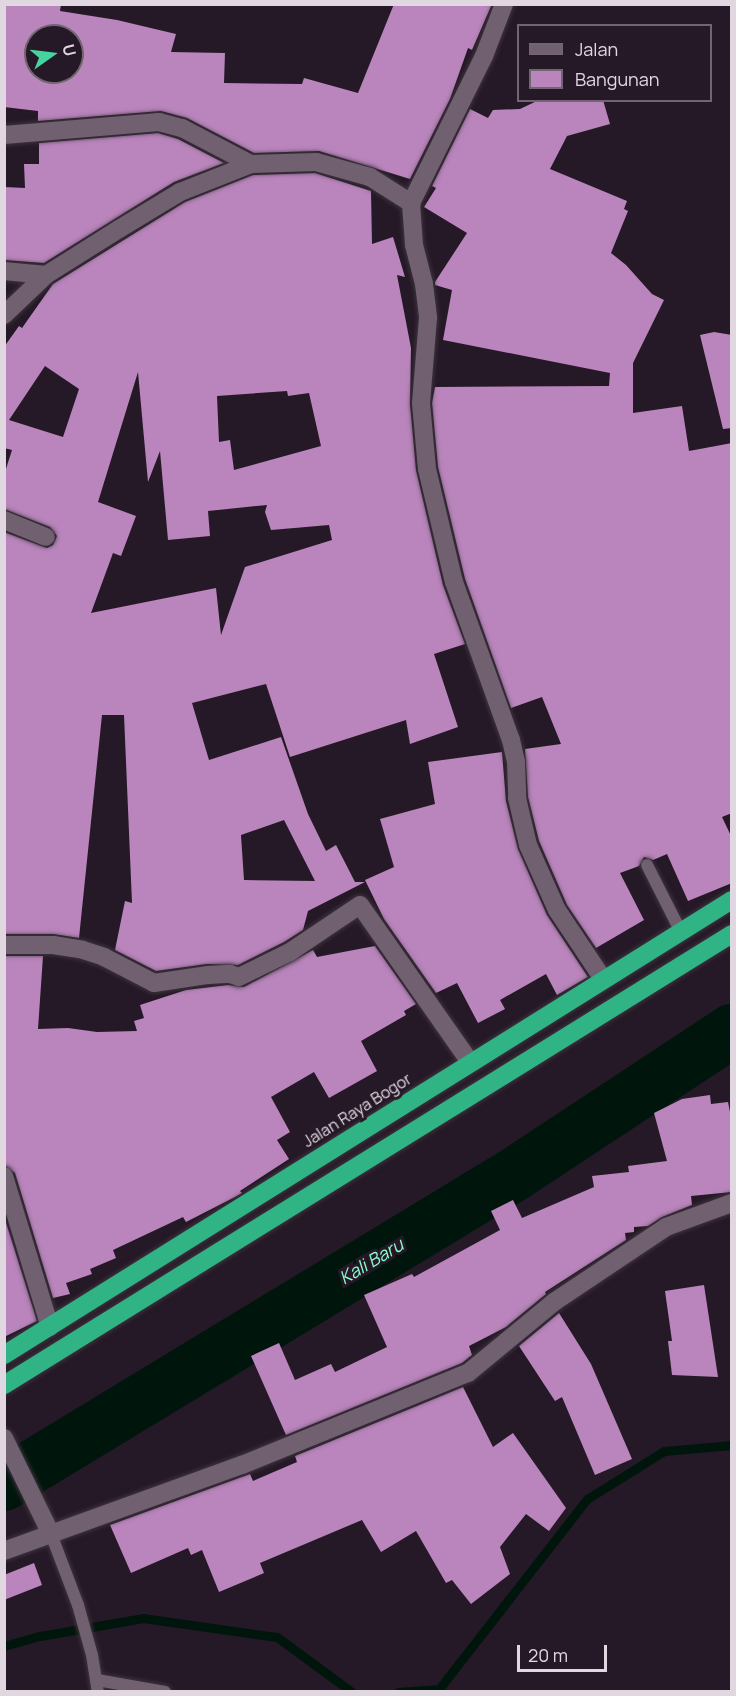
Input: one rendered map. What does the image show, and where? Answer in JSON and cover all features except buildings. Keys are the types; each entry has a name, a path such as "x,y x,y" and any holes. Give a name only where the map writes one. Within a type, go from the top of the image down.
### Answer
{"highway":[{"name":"Jalan Raya Bogor","path":"4,1355 732,900"},
{"path":"4,1385 732,934"}],"street":[{"path":"504,4 484,56 411,203 414,245 424,284 428,318 421,403 427,469 454,582 511,740 516,761 517,798 528,845 557,910 603,980"},
{"path":"4,135 159,122 182,128 251,164"},
{"path":"4,315 46,275 180,192 251,164 316,162 370,177 411,203"},
{"path":"4,272 46,275"},
{"path":"4,520 46,537"},
{"path":"4,945 53,945 83,950 112,960 154,983 208,975 230,974 240,977 290,952 360,905 470,1062"},
{"path":"4,1176 50,1327"},
{"path":"4,1551 242,1466 468,1373 554,1302 666,1227 732,1203"},
{"path":"4,1438 51,1534"}],"lane":[{"path":"646,865 681,932"},
{"path":"51,1534 78,1605 97,1686 165,1692"}],"waterway":[{"name":"Kali Baru","path":"4,1484 515,1174 732,1031"},
{"path":"398,1692 439,1689 587,1499 664,1451 732,1445"},
{"path":"4,1646 40,1636 143,1618 277,1637 352,1692"}]}
